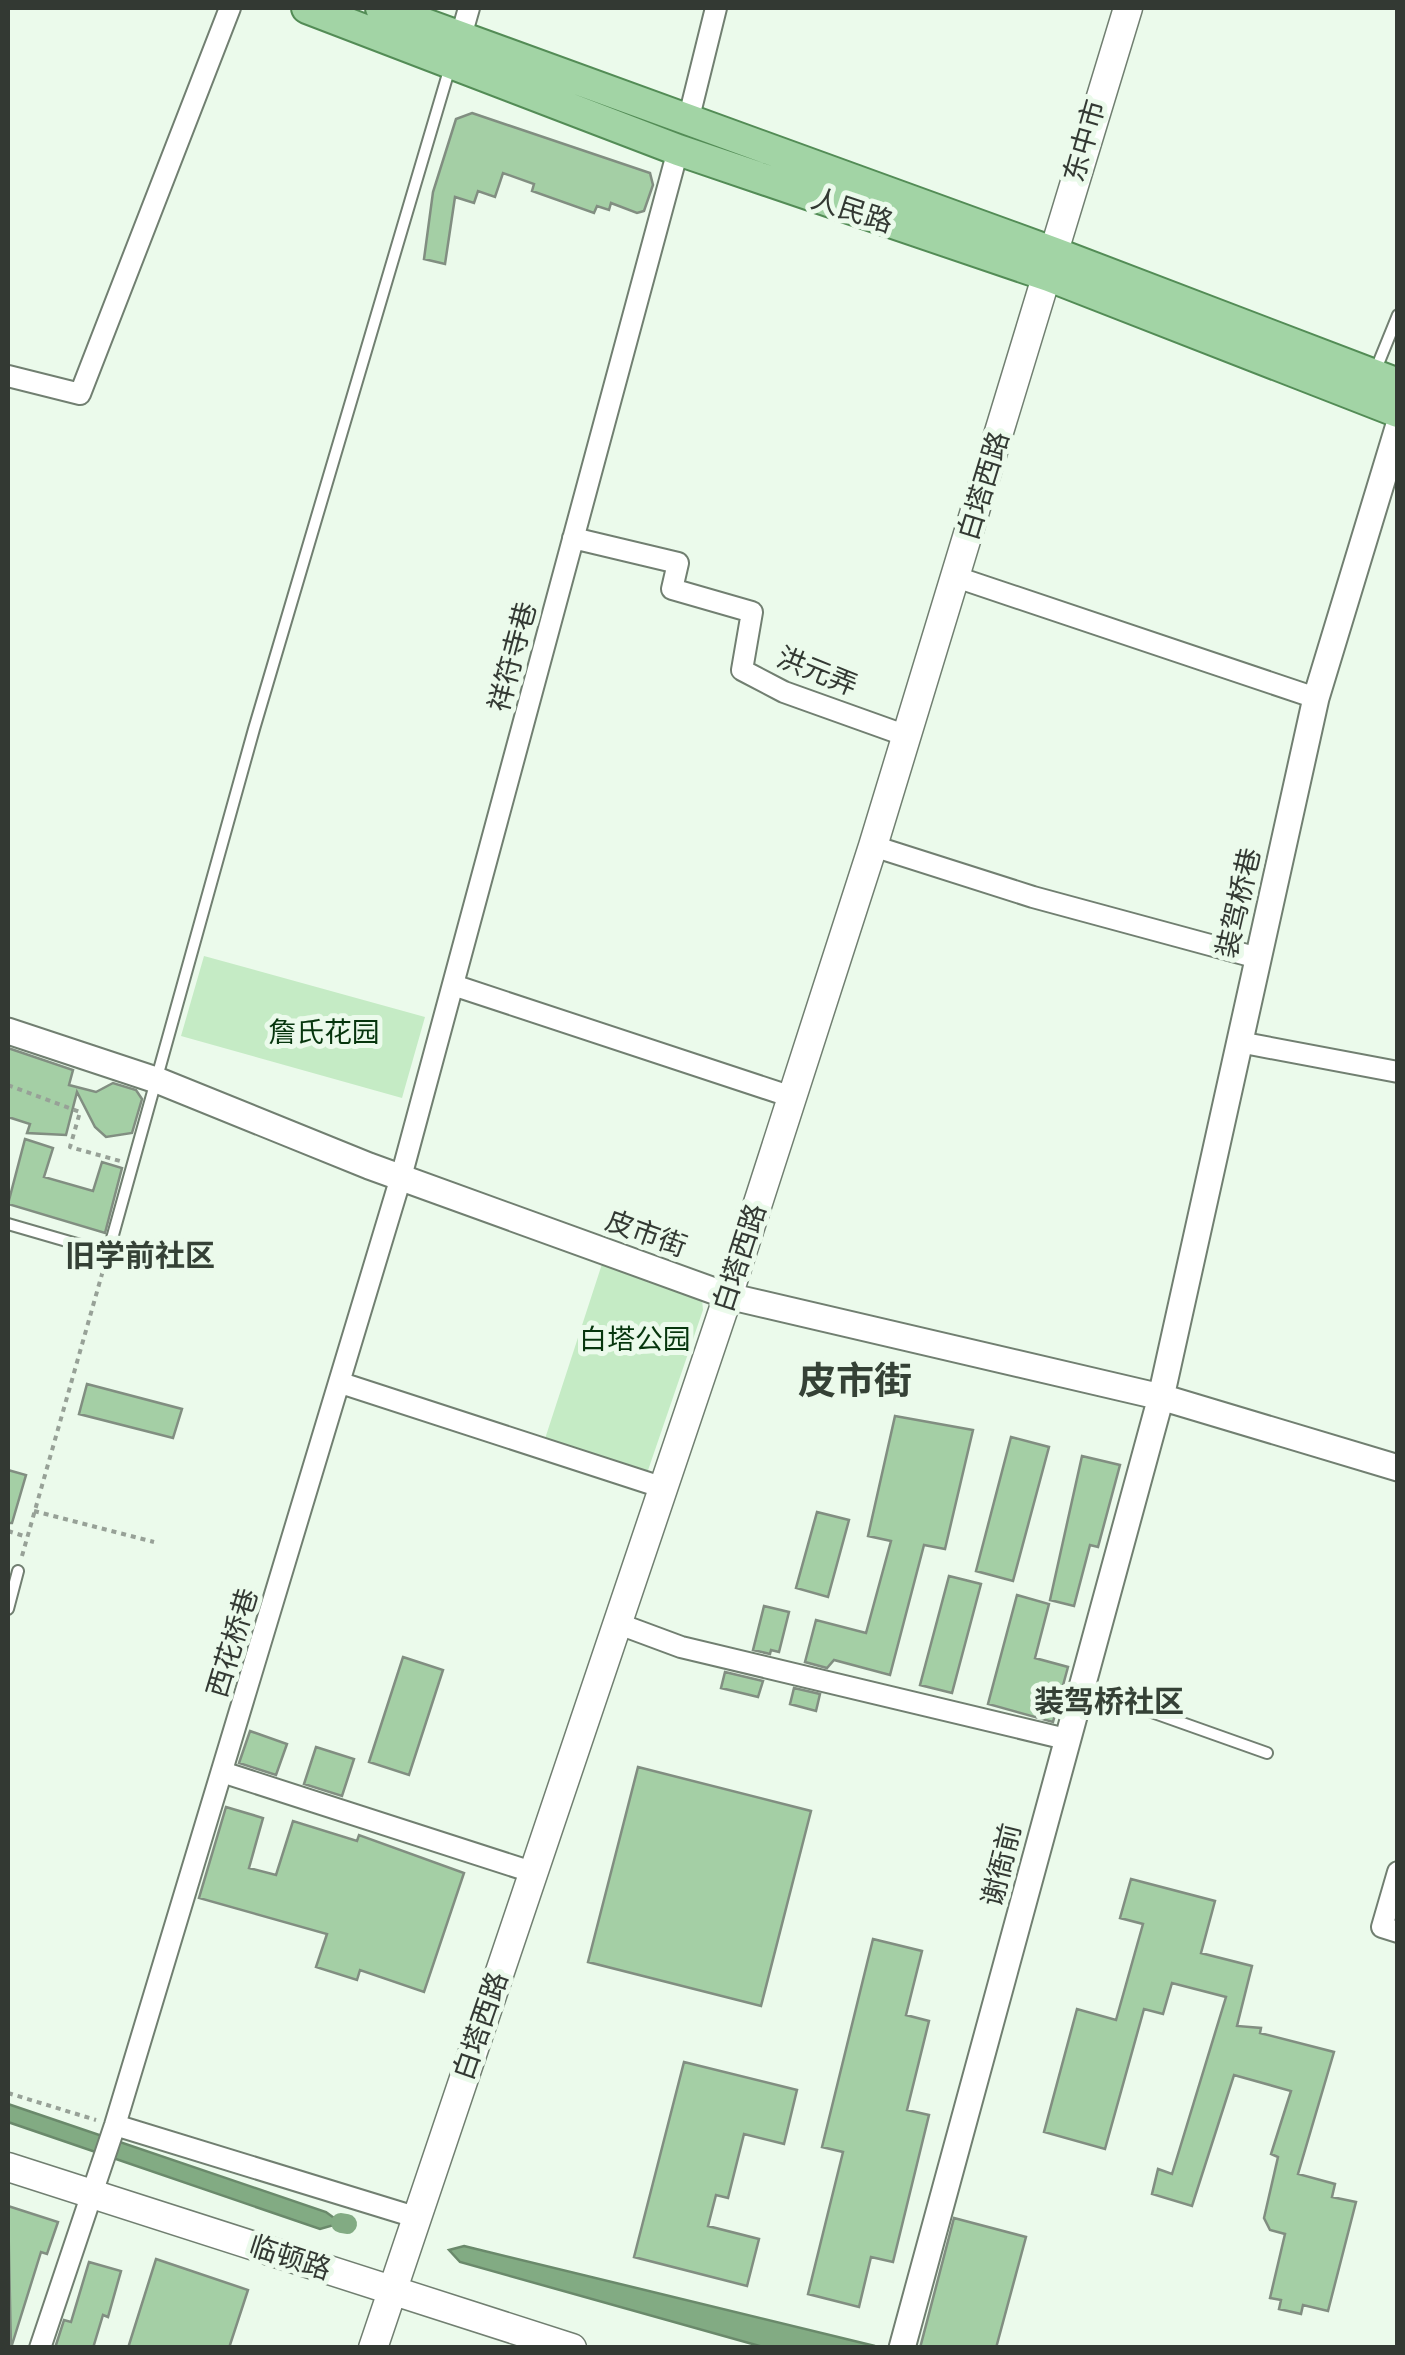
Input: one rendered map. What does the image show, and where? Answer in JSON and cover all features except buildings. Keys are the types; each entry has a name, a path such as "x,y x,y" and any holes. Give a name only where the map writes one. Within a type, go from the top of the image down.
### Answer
{"main road":[{"name":"人民路","path":"306,8 461,36"},
{"name":"人民路","path":"381,8 461,36 683,136 1387,377"},
{"name":"东中市","path":"1052,264 1090,122 1128,8"},
{"name":"人民路","path":"1052,264 1398,412"},
{"name":"白塔西路","path":"373,2348 728,1296 873,846 1052,264"},
{"name":"临顿路","path":"8,2167 572,2348"}],"street":[{"path":"8,376 80,394 230,8"},
{"name":"祥符寺巷","path":"401,1178 716,8"},
{"name":"装驾桥巷","path":"1161,1397 1316,698 1398,428"},
{"name":"洪元弄","path":"573,538 678,564 672,590 752,612 742,670 784,692 906,736"},
{"path":"956,577 1316,698"},
{"path":"873,846 1033,896 1258,958"},
{"path":"453,986 792,1097"},
{"name":"皮市街","path":"8,1032 159,1081 401,1178 728,1296 1161,1397 1398,1468"},
{"path":"1240,1042 1398,1072"},
{"name":"西花桥巷","path":"40,2348 114,2128 401,1178"},
{"path":"341,1383 664,1488"},
{"name":"谢衙前","path":"902,2347 1161,1397"},
{"path":"619,1624 681,1648 1066,1739"},
{"path":"222,1772 534,1872"},
{"path":"1398,1872 1382,1927 1398,1932"},
{"path":"114,2128 415,2217"}],"lane":[{"path":"8,1224 108,1253 254,729 461,36"},
{"path":"1387,377 1398,315"},
{"path":"8,1608 18,1570"},
{"path":"1081,1688 1266,1753"}],"path":[{"path":"8,1085 80,1112 70,1146 134,1165"},
{"path":"18,1570 108,1253"},
{"path":"34,1511 154,1542"},
{"path":"8,1531 28,1537"},
{"path":"8,2093 114,2128"}],"green space":[{"name":"詹氏花园","path":"204,956 425,1017 402,1098 181,1036"},
{"name":"白塔公园","path":"602,1264 702,1299 703,1310 644,1482 542,1448"}],"shaded area":[{"path":"8,2104 326,2212 341,2223 320,2229 8,2122"},
{"path":"464,2246 875,2346 763,2347 460,2262 449,2250"}],"waterway":[{"path":"341,2223 347,2224"}],"district":[{"name":"旧学前社区","path":"140,1256"},
{"name":"皮市街","path":"855,1382"},
{"name":"装驾桥社区","path":"1109,1702"}]}
